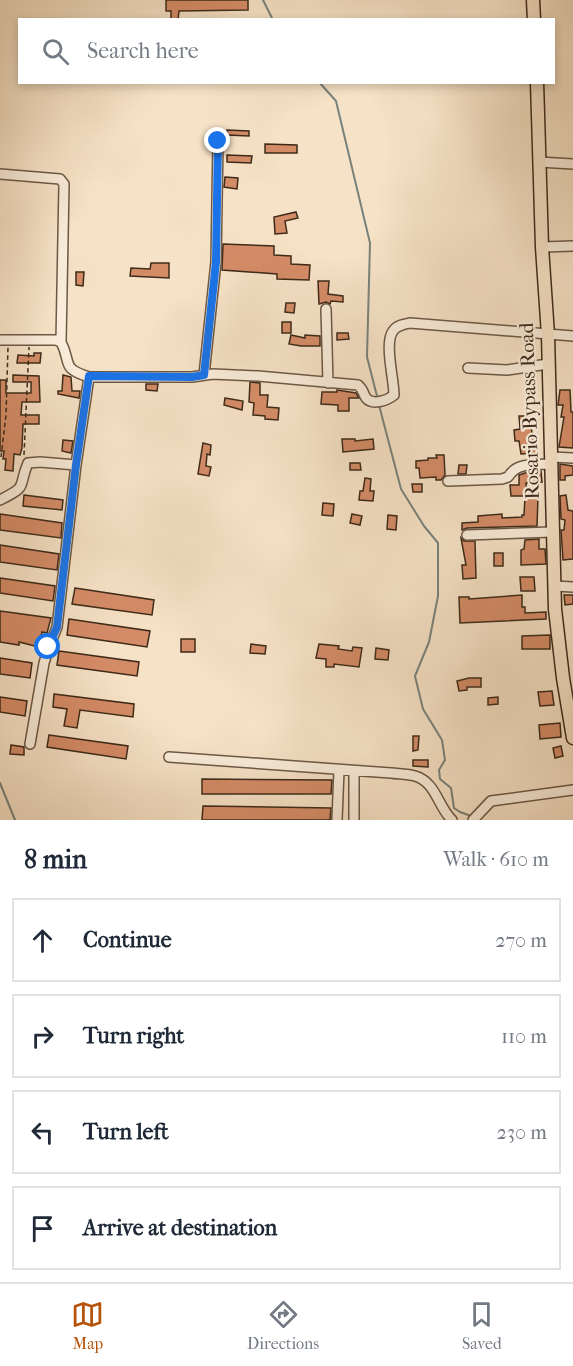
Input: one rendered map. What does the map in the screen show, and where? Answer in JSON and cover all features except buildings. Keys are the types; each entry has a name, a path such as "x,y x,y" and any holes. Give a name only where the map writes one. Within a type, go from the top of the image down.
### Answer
{"main road":[{"path":"533,0 534,18"},
{"name":"Rosario Bypass Road","path":"537,84 542,247 548,335 554,586 563,678 573,738"}],"street":[{"path":"204,375 216,262 218,141"},
{"path":"539,162 573,164"},
{"path":"0,174 60,179 64,184 61,342 66,350 67,364 74,372 89,376 192,377 213,374 258,376 358,385 371,402 387,400 394,395 388,343 392,332 399,326 410,322 573,336"},
{"path":"542,247 573,246"},
{"path":"326,309 328,383"},
{"path":"4,340 56,340 61,342"},
{"path":"468,368 517,369 548,364"},
{"path":"30,744 44,663 57,627 89,376"},
{"path":"448,482 502,479 508,477 518,466 573,458"},
{"path":"0,500 17,492 22,486 28,463 76,465"},
{"path":"467,535 552,532"},
{"path":"554,586 573,587"},
{"path":"169,757 391,773 416,777 428,782 443,812 452,820"},
{"path":"337,820 339,770"},
{"path":"354,771 354,820"},
{"path":"473,820 491,801 573,790"}],"path":[{"path":"1,457 6,415 4,340"},
{"path":"28,463 23,453 29,340"}],"waterway":[{"path":"263,0 272,18"},
{"path":"321,84 336,101 370,243 367,357 378,400"},
{"path":"379,405 401,489 424,526 438,543 438,596 429,642 415,676 423,709 442,740 445,760 439,770 440,779 451,788 454,808 471,816"},
{"path":"0,783 15,820"}],"route":[{"path":"48,647 57,627 89,376 192,377 204,375 216,262 218,141"}]}
